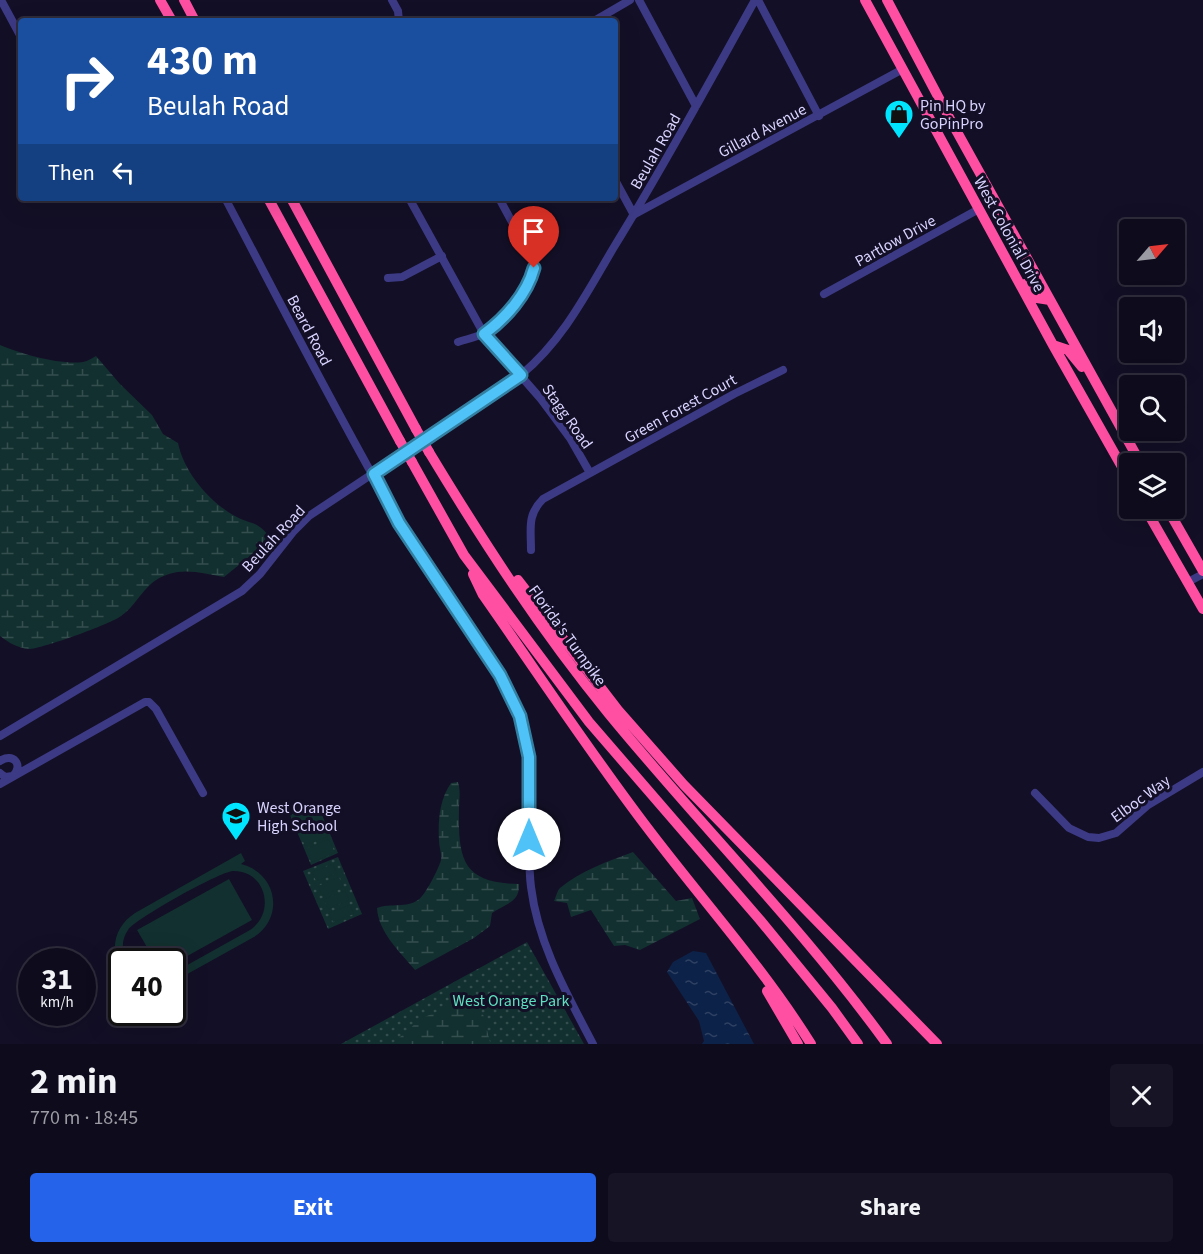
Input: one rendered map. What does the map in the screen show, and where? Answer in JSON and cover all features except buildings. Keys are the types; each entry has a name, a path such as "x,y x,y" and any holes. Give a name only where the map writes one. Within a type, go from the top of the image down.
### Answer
{"highway":[{"path":"160,0 170,18"},
{"path":"184,0 193,18"},
{"name":"West Colonial Drive","path":"865,0 1119,462"},
{"name":"West Colonial Drive","path":"887,0 951,121 1135,453"},
{"path":"903,69 918,74 933,91 951,121"},
{"path":"270,201 464,555 483,595 594,755 764,976 812,1044"},
{"name":"Florida's Turnpike","path":"293,201 429,452 477,531 541,626 610,715 845,987 887,1044"},
{"path":"1011,268 1037,298 1043,301 1050,300"},
{"path":"1053,345 1068,350 1101,391"},
{"path":"1151,519 1203,609"},
{"path":"1173,519 1203,572"},
{"path":"477,531 618,710 684,785 937,1044"},
{"path":"464,555 588,722 760,920 832,1008 858,1044"},
{"path":"705,899 760,979 798,1044"},
{"path":"845,987 895,1044"}],"street":[{"path":"1,0 18,31"},
{"path":"392,0 398,11 398,18"},
{"path":"599,18 630,0"},
{"path":"639,0 696,106"},
{"path":"756,0 819,116"},
{"name":"Beulah Road","path":"0,736 242,591 260,574 293,532 309,516 521,375 538,360 567,326 634,215 756,0"},
{"name":"Gillard Avenue","path":"634,215 903,69"},
{"path":"618,186 634,215"},
{"name":"Beard Road","path":"227,201 399,523 500,675 520,716 529,757 529,860 535,908 554,966 593,1044"},
{"name":"Stagg Road","path":"411,201 484,334 521,375 570,438 590,473 543,499 537,505 531,518 531,550"},
{"path":"458,342 484,334 495,326 509,311 531,279 533,261 501,201"},
{"name":"Partlow Drive","path":"825,294 979,209"},
{"path":"388,278 402,277 442,256"},
{"name":"Green Forest Court","path":"590,473 734,394 783,370"},
{"path":"1188,582 1203,572"},
{"path":"0,784 149,702 156,709 203,793"},
{"path":"0,773 5,777 14,776 18,770 17,762 11,757 1,757"},
{"name":"Elboc Way","path":"1035,793 1069,828 1088,837 1099,838 1116,832 1148,805 1203,772"}],"green space":[{"path":"0,345 29,355 63,362 83,362 96,356 120,384 152,415 163,434 178,443 191,475 206,493 233,515 262,528 271,539 224,577 196,572 176,572 160,578 147,587 121,616 91,630 29,649 3,639 0,636"},
{"path":"458,782 460,843 468,866 476,874 486,879 519,884 519,890 515,899 492,913 490,926 474,938 415,970 386,934 378,917 377,908 414,902 428,888 441,860 440,811 451,783"},
{"path":"317,803 338,853 311,865 290,815"},
{"path":"316,807 322,821 298,830 293,817"},
{"path":"323,823 328,836 305,846 299,832"},
{"path":"329,839 335,853 312,862 306,849"},
{"path":"633,852 676,901 692,898 700,919 640,950 625,945 614,946 591,910 571,917 567,903 554,901 560,888 576,876"},
{"path":"241,853 245,861 241,864 263,876 273,896 270,918 264,928 254,937 186,975 186,966 250,930 258,923 265,904 260,885 253,877 244,873 233,871 225,873 195,887 134,924 124,938 123,948 115,948 116,938 123,924 135,913"},
{"path":"338,857 362,914 328,929 303,871"},
{"path":"333,864 337,873 316,881 312,872"},
{"path":"339,877 343,887 322,895 318,886"},
{"path":"229,879 252,920 186,957 186,948 147,948 137,930"},
{"path":"345,891 349,900 328,909 324,899"},
{"path":"350,905 354,914 333,922 329,913"},
{"name":"West Orange Park","path":"527,942 584,1044 341,1044"},
{"path":"464,1001 483,1014 490,1042 488,1044 392,1044 422,1018"}],"water":[{"path":"693,951 706,953 754,1044 702,1044 704,1041 699,1021 667,972 673,962"}],"place":[{"name":"Pin HQ by GoPinPro","path":"899,140"},
{"name":"West Orange High School","path":"236,842"}],"route":[{"path":"529,839 529,757 520,716 500,675 399,523 374,474 521,375 484,334 509,311 531,279 534,268"}]}
